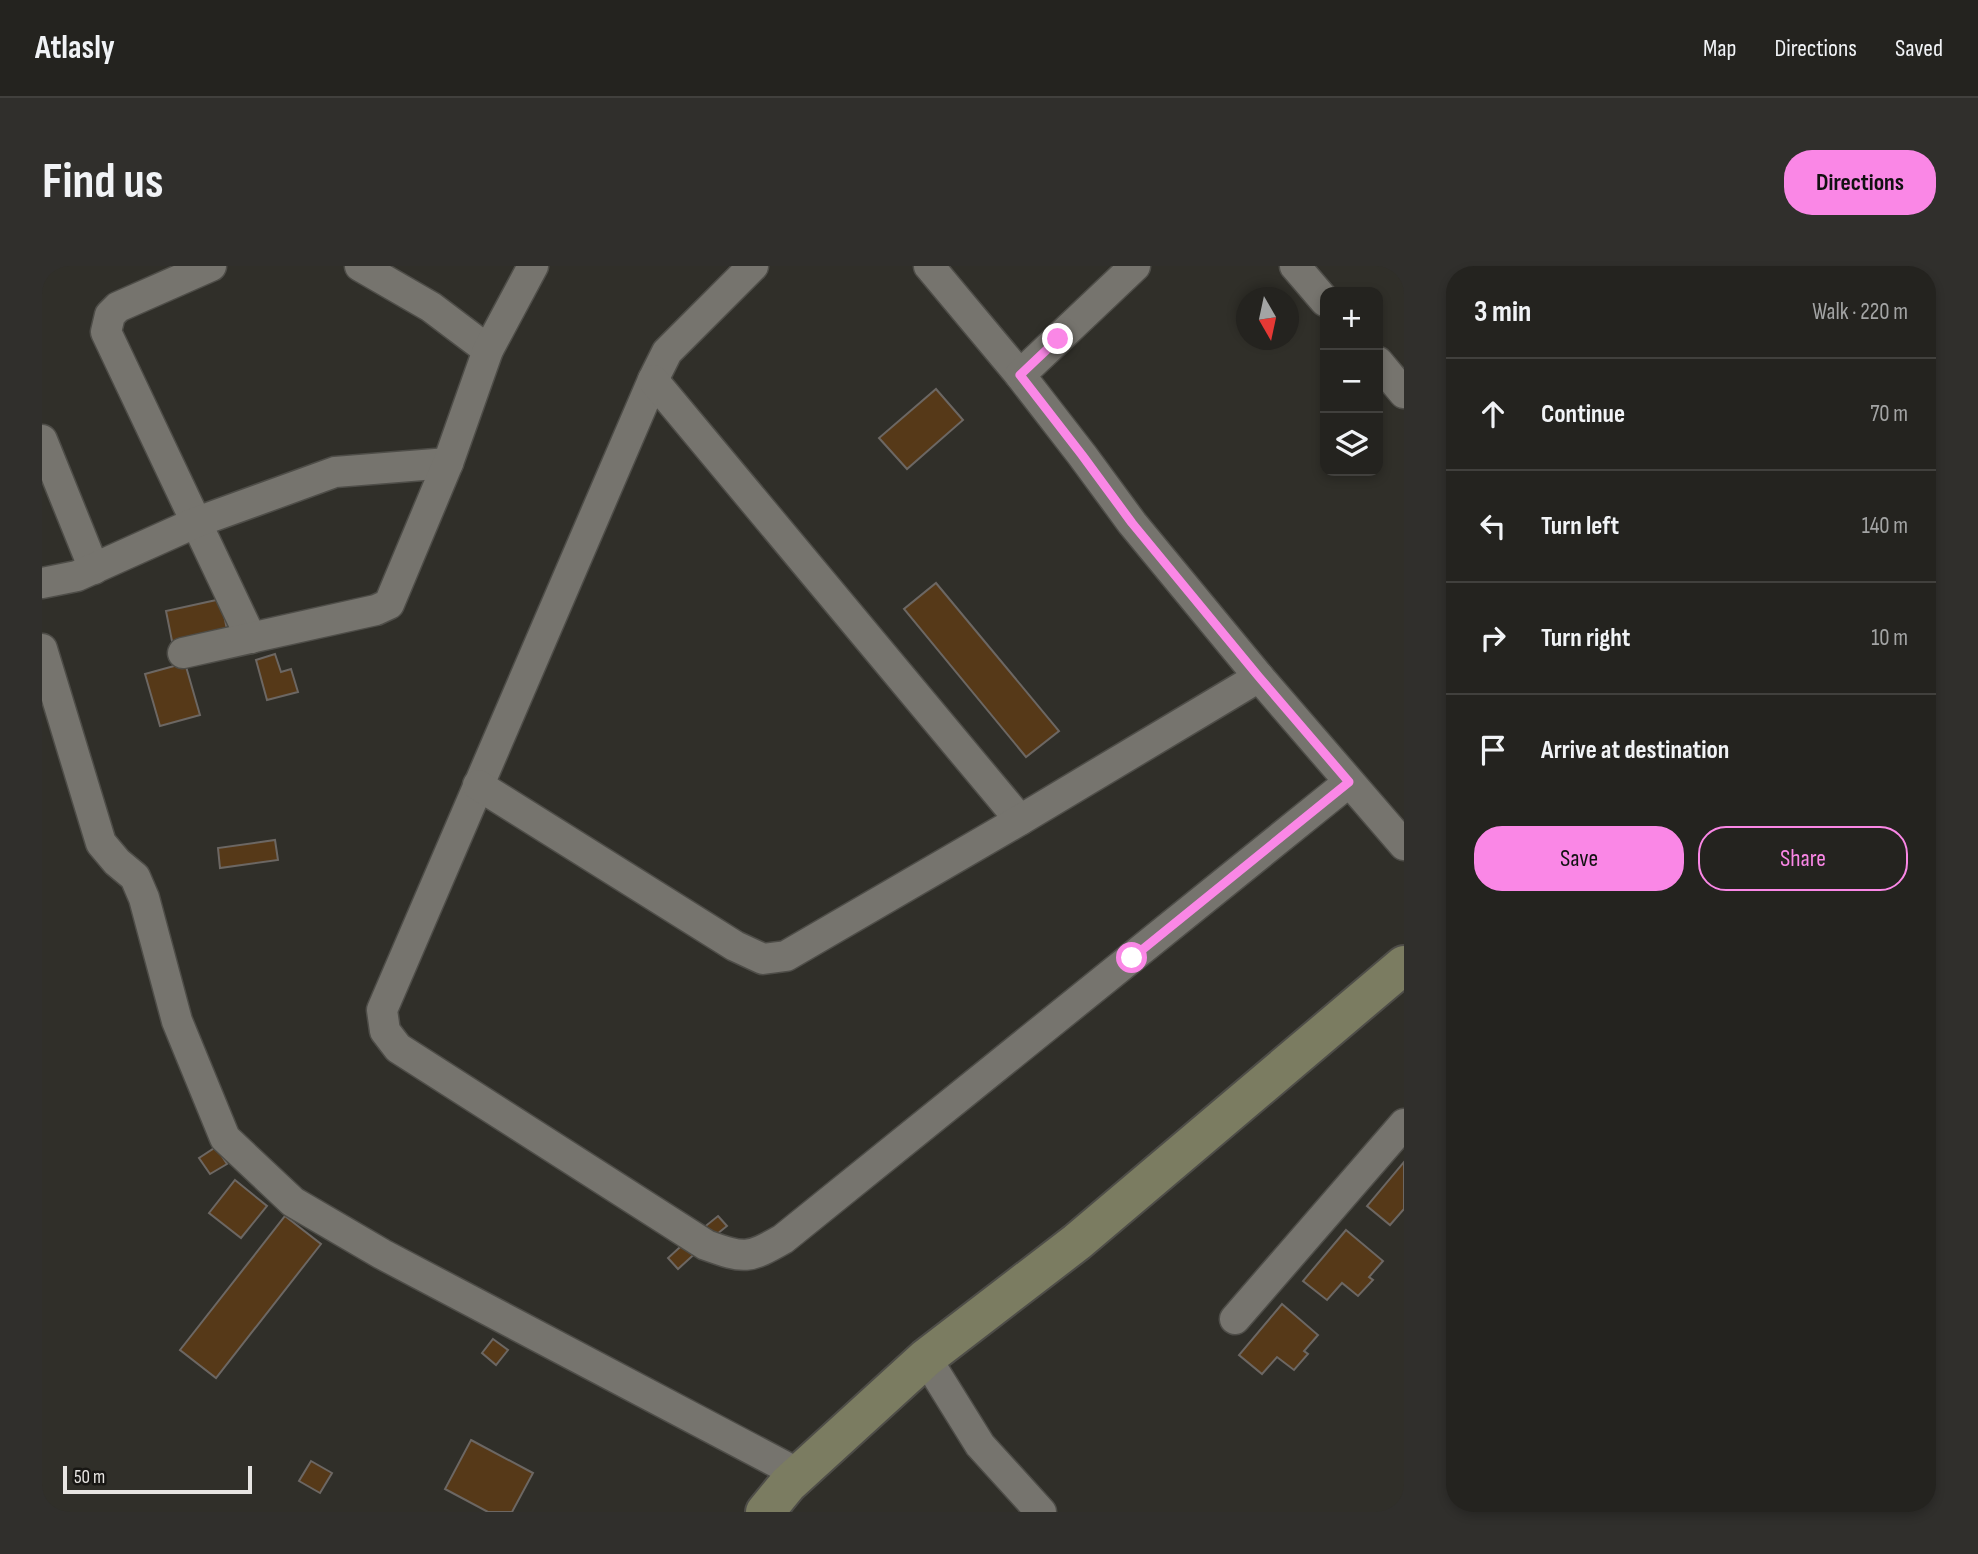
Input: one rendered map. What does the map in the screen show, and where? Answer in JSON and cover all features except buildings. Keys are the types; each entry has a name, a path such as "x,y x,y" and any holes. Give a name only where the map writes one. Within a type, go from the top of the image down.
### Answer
{"street":[{"path":"211,266 118,307 110,315 106,332 251,638"},
{"path":"360,266 431,307 488,350"},
{"path":"183,653 376,610 389,604 448,463 488,350 533,266"},
{"path":"753,266 667,352 653,380 382,1010 385,1031 398,1048 706,1245 736,1256 758,1253 783,1239 1349,782"},
{"path":"929,266 1020,375 1132,523 1259,677 1404,845"},
{"path":"1020,375 1135,266"},
{"path":"1295,266 1320,295"},
{"path":"1383,368 1403,390"},
{"path":"653,380 1020,820"},
{"path":"42,440 94,569"},
{"path":"42,583 77,576 197,522 335,472 448,463"},
{"path":"42,649 101,843 117,862 135,877 144,898 177,1021 225,1138 293,1202 382,1254 799,1474"},
{"path":"478,785 736,946 763,959 786,956 1259,677"},
{"path":"765,1512 788,1484 926,1358 1077,1242 1404,965"},
{"path":"1235,1319 1404,1124"},
{"path":"926,1358 980,1445 1041,1512"}],"route":[{"path":"1058,339 1020,375 1132,523 1349,782 1132,958"}]}
